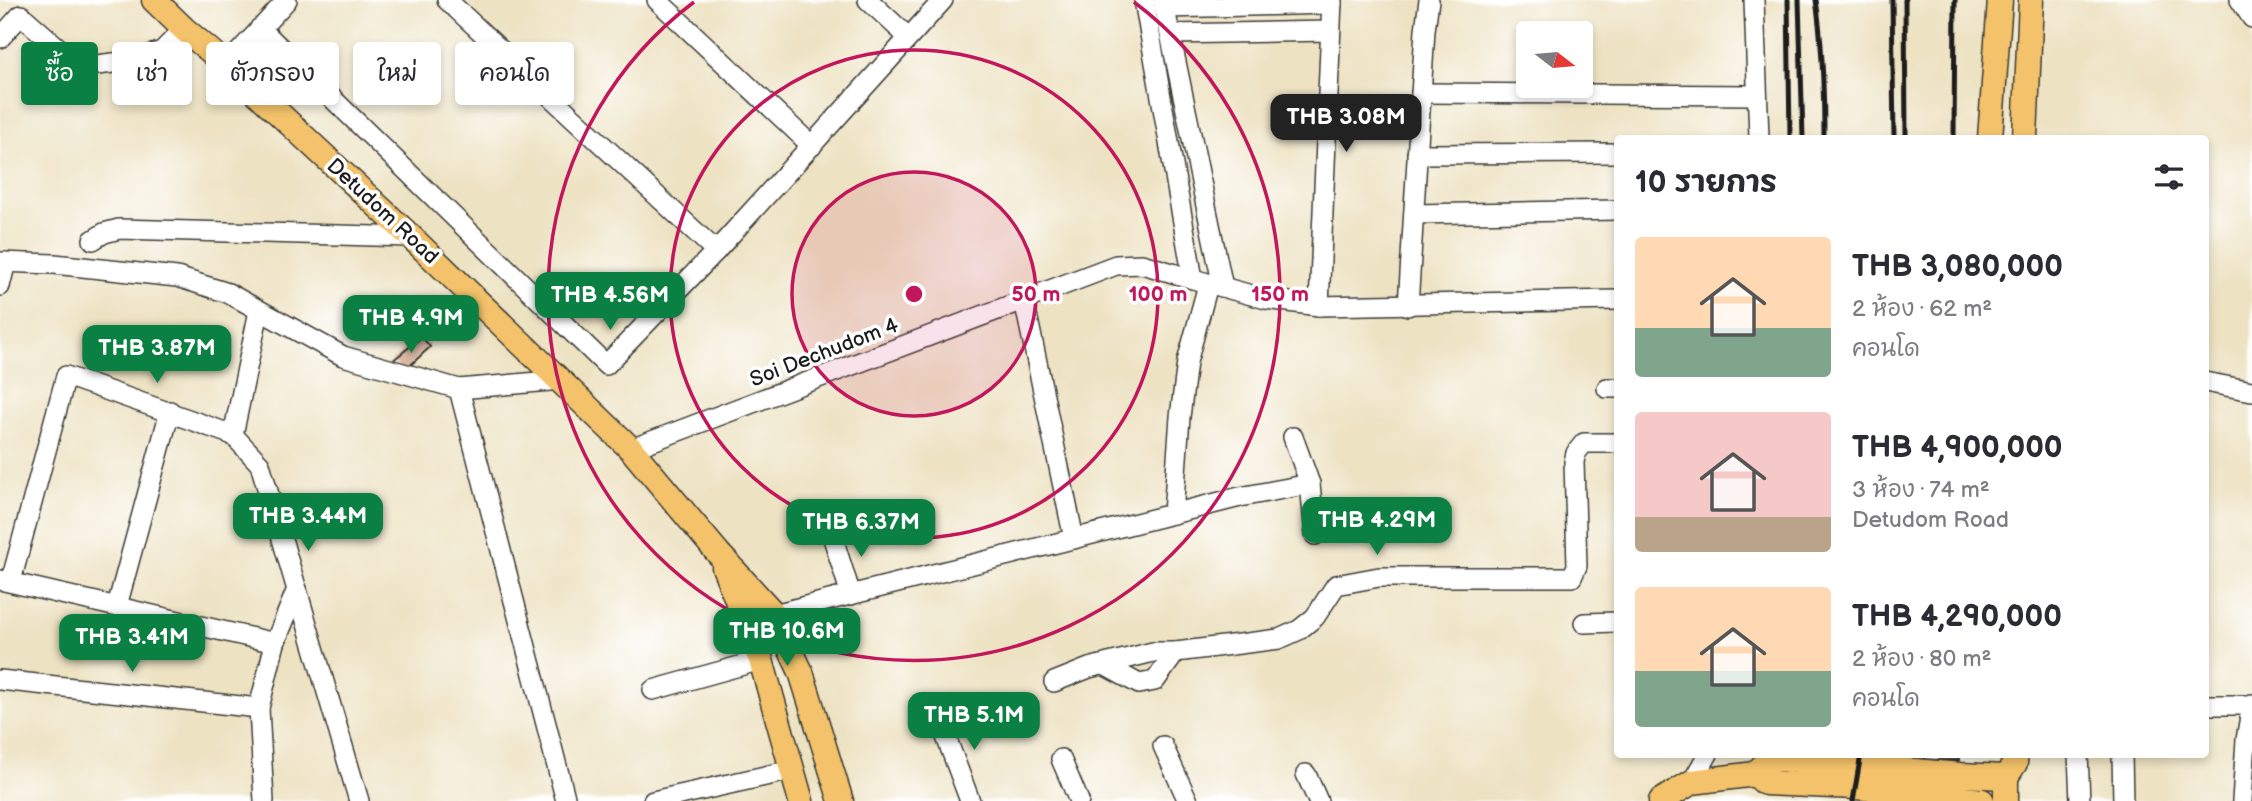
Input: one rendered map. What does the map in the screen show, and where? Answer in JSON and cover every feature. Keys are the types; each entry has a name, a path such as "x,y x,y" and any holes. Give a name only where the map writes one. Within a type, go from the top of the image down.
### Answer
{"main road":[{"name":"Detudom Road","path":"154,0 206,47"},
{"path":"1990,135 2000,0"},
{"path":"2025,135 2031,0"},
{"name":"Detudom Road","path":"270,105 631,449 718,553 774,614 801,672 841,801"},
{"name":"Detudom Road","path":"718,553 761,660 801,801"},
{"path":"792,770 829,760"},
{"path":"1661,801 1692,782 1767,760 2000,772 1982,801 1856,787 1765,783 1767,760"}],"street":[{"path":"248,42 287,0"},
{"path":"447,0 716,251"},
{"path":"657,0 812,146"},
{"path":"868,0 908,37"},
{"path":"260,28 606,365 716,251 943,0"},
{"path":"1144,0 1208,284"},
{"path":"1408,306 1429,0"},
{"path":"1754,0 1759,135"},
{"path":"2240,0 2252,18"},
{"path":"1173,514 1187,362 1208,284 1164,4 1332,2 1319,306"},
{"path":"0,38 20,15 80,67 130,61 162,51 184,29"},
{"path":"1170,34 1330,31"},
{"path":"1421,93 1757,95"},
{"path":"1417,154 1614,153"},
{"path":"1414,214 1614,210"},
{"path":"93,240 104,233 119,229 411,237"},
{"path":"0,286 3,262 54,264 177,277 228,293 343,356 459,389 561,380"},
{"name":"Soi Dechudom 4","path":"631,449 1116,265 1142,264 1266,299 1319,306 1614,300"},
{"path":"1024,300 1074,539"},
{"path":"233,435 259,311"},
{"path":"275,643 6,581 66,376 233,435 260,464 359,801"},
{"path":"2209,384 2252,391"},
{"path":"459,389 566,801"},
{"path":"117,606 170,411"},
{"path":"1293,437 1310,484 1315,536"},
{"path":"1054,682 1153,652 1176,652 1279,639 1298,630 1315,617 1336,585 1379,577 1572,577 1577,566 1576,453 1584,443 1614,443"},
{"path":"774,614 1240,497 1310,484"},
{"path":"832,535 851,595"},
{"path":"264,801 259,708 275,643 298,589"},
{"path":"1584,622 1614,622"},
{"path":"1104,665 1139,684 1155,681 1176,652"},
{"path":"653,690 761,660"},
{"path":"0,680 259,708"},
{"path":"2209,705 2252,705 2246,740 2248,772 2242,801"},
{"path":"939,718 970,801"},
{"path":"1163,746 1188,801"},
{"path":"1692,782 1706,758"},
{"path":"2078,758 2080,801"},
{"path":"2122,758 2123,801"},
{"path":"1061,759 1079,801"},
{"path":"653,801 792,770"},
{"path":"1306,774 1318,801"}],"building":[{"path":"422,337 430,347 403,372 392,361"},
{"path":"1925,758 1959,758 1959,760"}],"railway":[{"path":"1788,0 1790,135"},
{"path":"1799,0 1803,135"},
{"path":"1816,0 1823,69 1824,135"},
{"path":"1892,0 1894,135"},
{"path":"1905,0 1906,135"},
{"path":"1954,135 1955,0"},
{"path":"1853,801 1860,758"}]}
